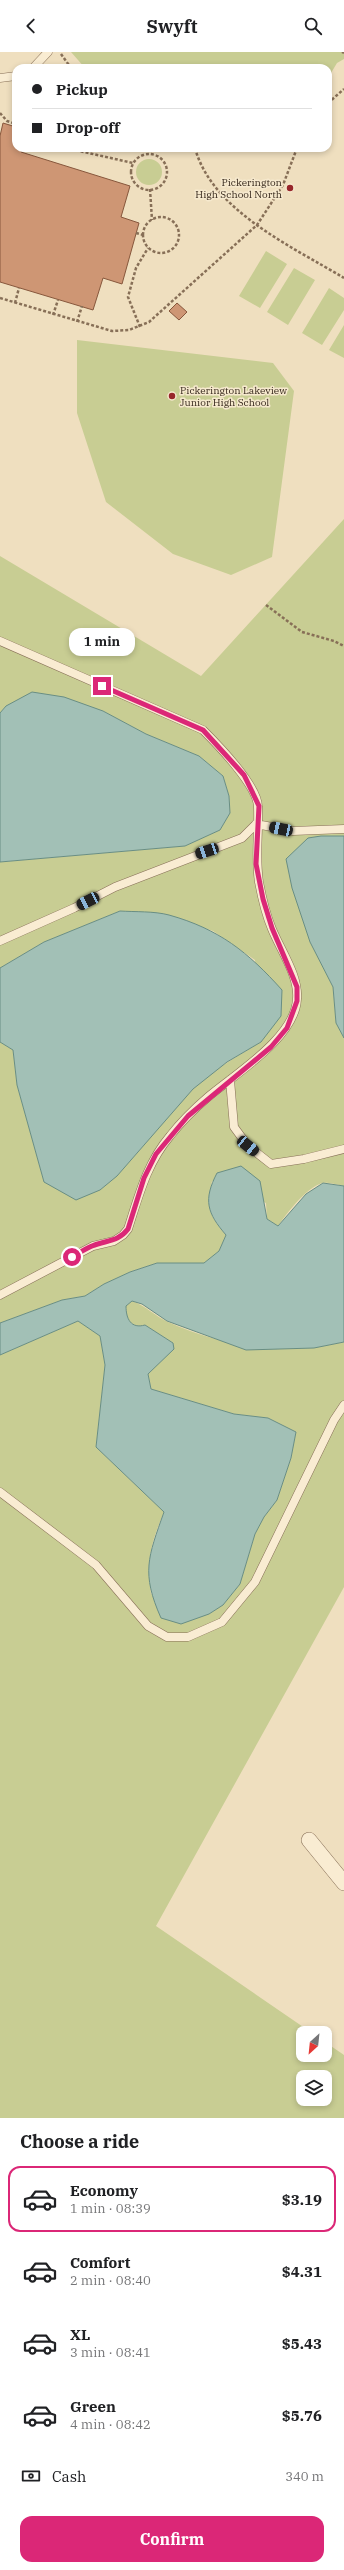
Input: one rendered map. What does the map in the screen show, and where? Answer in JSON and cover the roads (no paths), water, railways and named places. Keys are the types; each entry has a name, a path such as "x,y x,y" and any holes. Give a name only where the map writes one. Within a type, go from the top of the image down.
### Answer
{"street":[{"path":"309,1840 344,1883"}],"lane":[{"path":"37,64 48,52"},
{"path":"0,78 12,76"},
{"path":"0,641 203,730 244,775 259,806 256,824 256,864 263,899 272,928 297,987 297,1001 287,1028 271,1047 188,1116 156,1154 144,1178 128,1229 123,1236 114,1241 93,1246 0,1295"},
{"path":"256,824 293,831 344,829"},
{"path":"0,941 115,887 242,838 256,824"},
{"path":"230,1080 234,1127 248,1146 271,1164 304,1160 344,1149"},
{"path":"0,1492 96,1565 148,1626 167,1637 188,1637 222,1622 255,1582 334,1420 344,1405"}],"water":[{"path":"32,692 64,697 103,711 146,734 199,756 223,776 229,796 230,813 220,830 185,846 0,862 0,713 6,706"},
{"path":"321,836 344,836 344,1038 336,1023 333,987 310,942 292,888 286,859 308,838"},
{"path":"120,911 151,912 169,915 203,927 232,944 257,964 282,990 281,1016 261,1042 227,1062 193,1089 117,1176 100,1190 76,1200 44,1182 17,1085 13,1050 0,1042 0,968 44,942"},
{"path":"241,1166 260,1181 267,1219 278,1226 306,1194 323,1183 344,1186 344,1342 314,1348 246,1350 167,1321 142,1304 132,1301 126,1306 128,1319 130,1322 136,1326 145,1325 173,1343 174,1349 148,1374 151,1389 234,1414 268,1418 296,1432 291,1458 277,1500 264,1517 255,1534 240,1584 223,1605 209,1614 181,1624 161,1618 151,1589 149,1577 151,1553 164,1512 96,1447 105,1365 100,1336 78,1321 0,1355 0,1323 62,1300 85,1296 104,1284 130,1272 157,1263 204,1263 219,1251 226,1235 215,1220 209,1206 210,1191 213,1183 217,1173"}],"place":[{"name":"Pickerington High School North","path":"290,188"},
{"name":"Pickerington Lakeview Junior High School","path":"172,396"}]}
